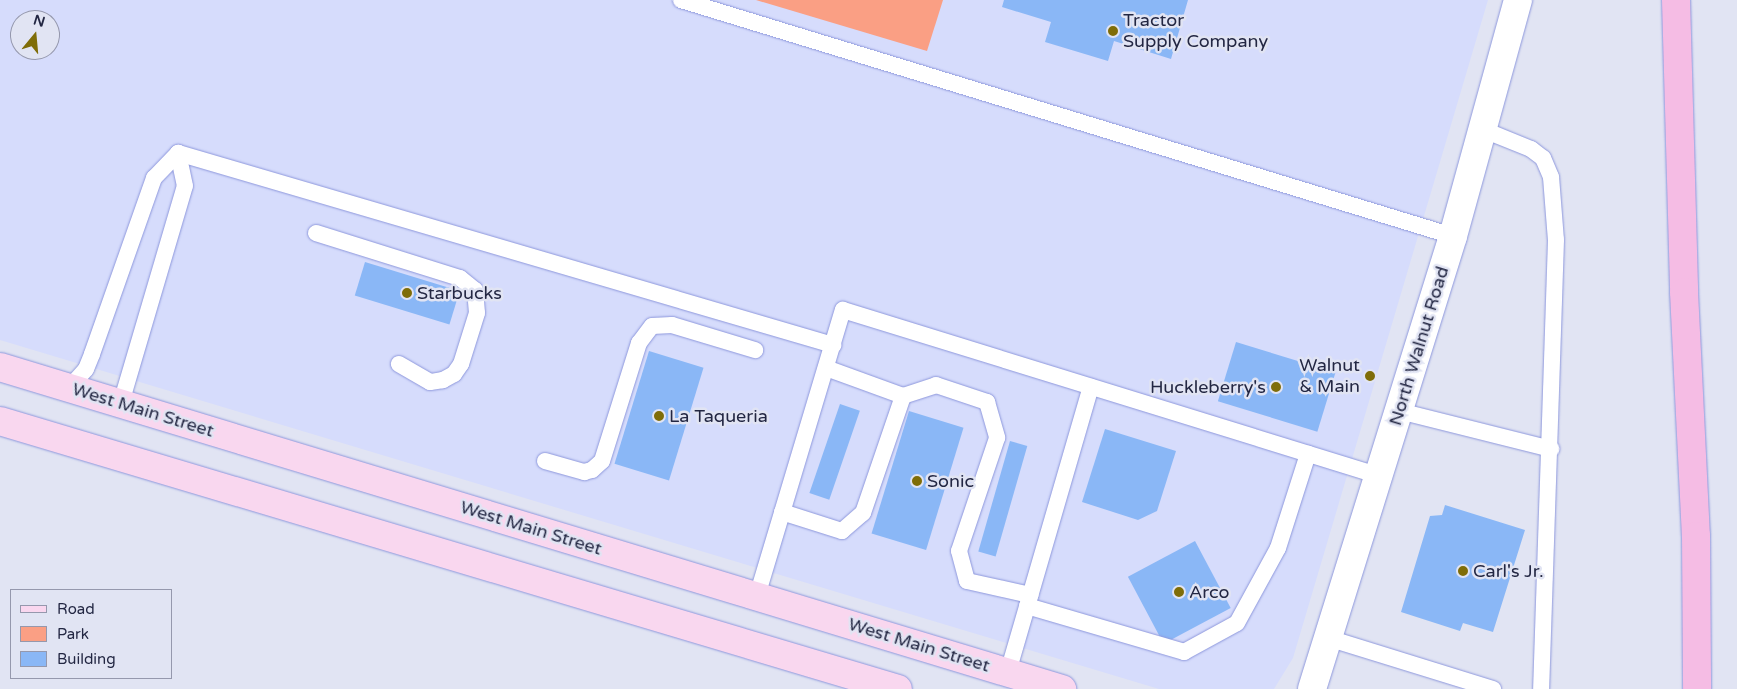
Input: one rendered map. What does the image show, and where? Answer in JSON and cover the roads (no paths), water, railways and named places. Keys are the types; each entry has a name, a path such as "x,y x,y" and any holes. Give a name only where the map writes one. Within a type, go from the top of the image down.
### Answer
{"highway":[{"path":"1676,0 1684,292 1696,536 1696,689"}],"main road":[{"name":"West Main Street","path":"0,367 1062,689"},
{"path":"0,421 896,689"}],"street":[{"name":"North Walnut Road","path":"1312,689 1380,476 1453,236 1484,130 1518,0"}],"lane":[{"path":"681,0 1453,236"},
{"path":"1484,130 1531,149 1543,158 1551,177 1556,240 1551,449 1541,689"},
{"path":"178,153 833,345"},
{"path":"69,388 86,369 154,178 178,153"},
{"path":"120,404 185,186 178,153"},
{"path":"316,233 460,278 475,290 477,313 461,364 454,374 443,380 430,382 399,364"},
{"path":"757,596 843,310 1380,476"},
{"path":"545,461 584,472 599,465 641,338 652,326 672,325 755,350"},
{"path":"826,368 903,396 936,385 987,402 997,438 959,551 968,581 1184,652 1237,623 1278,548 1308,454"},
{"path":"1008,672 1091,387"},
{"path":"782,512 842,531 864,513 903,396"},
{"path":"1399,411 1551,449"},
{"path":"1328,638 1493,689"}],"place":[{"name":"Tractor Supply Company","path":"1113,31"},
{"name":"Starbucks","path":"407,293"},
{"name":"Walnut & Main","path":"1370,376"},
{"name":"Huckleberry's","path":"1276,387"},
{"name":"La Taqueria","path":"659,416"},
{"name":"Sonic","path":"917,481"},
{"name":"Carl's Jr.","path":"1463,571"},
{"name":"Arco","path":"1179,592"}]}
